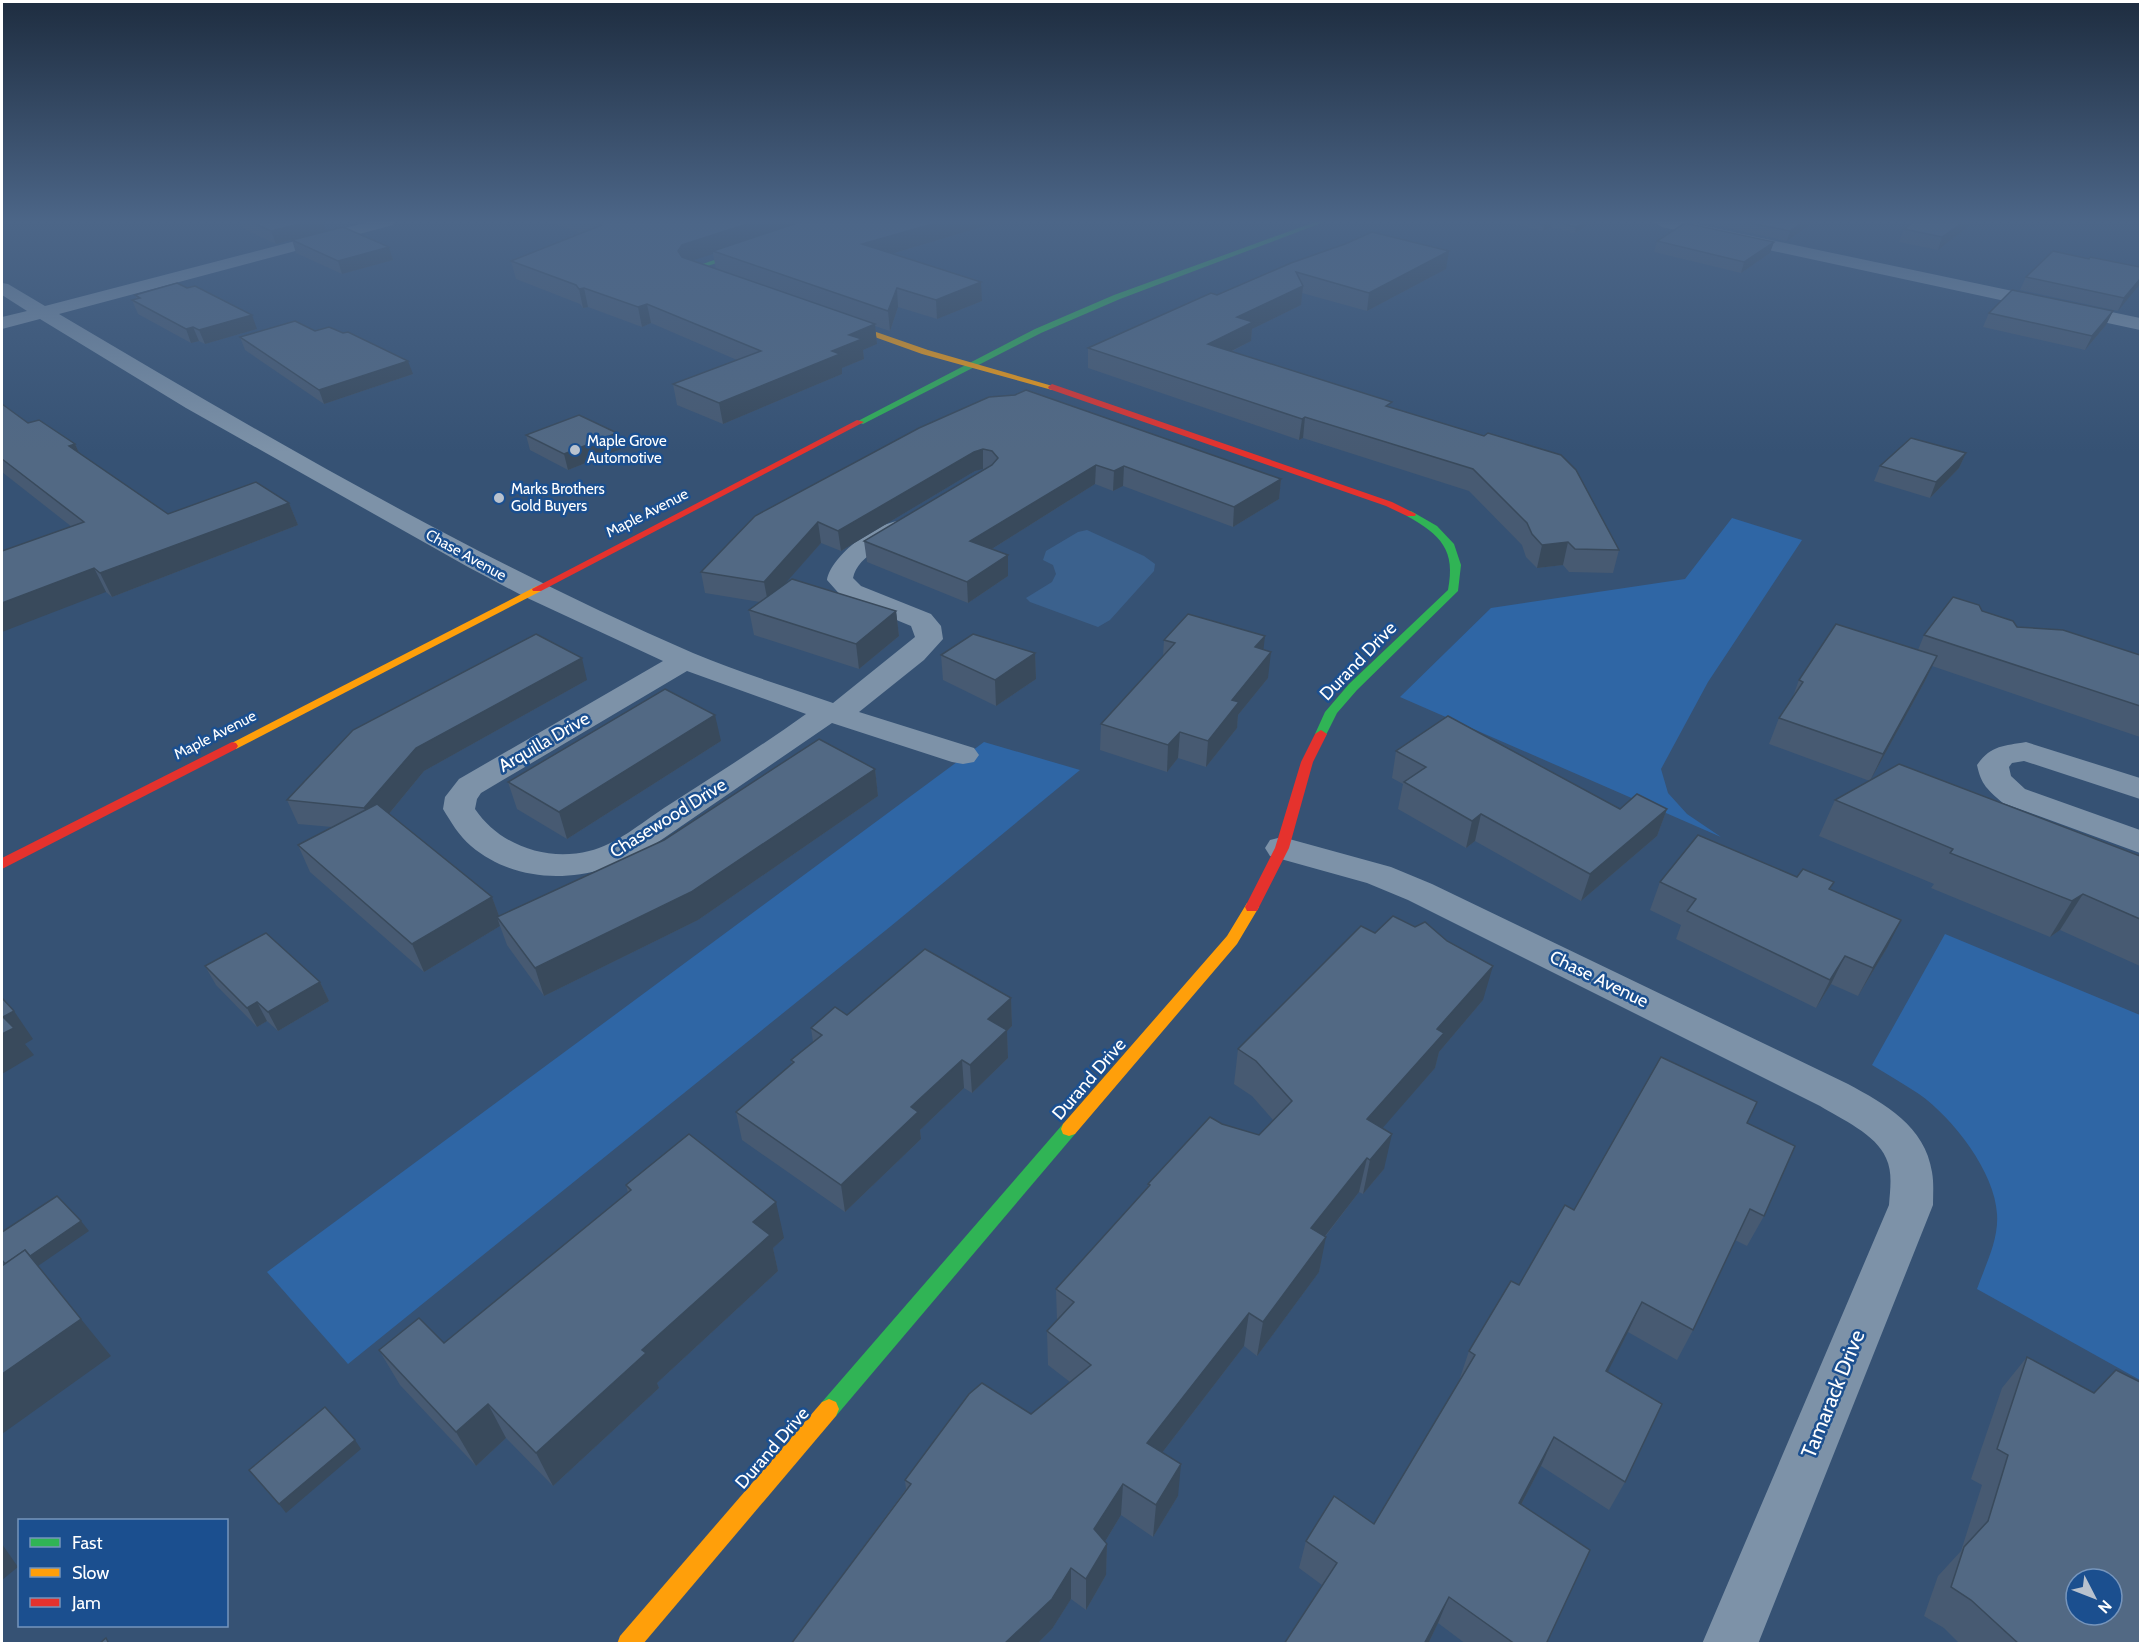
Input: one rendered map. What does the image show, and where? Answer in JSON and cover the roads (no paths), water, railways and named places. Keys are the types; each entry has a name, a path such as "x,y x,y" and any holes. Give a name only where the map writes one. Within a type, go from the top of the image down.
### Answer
{"street":[{"name":"Chase Avenue","path":"21,299 204,408 531,590 685,660 833,714 963,755"},
{"path":"2,323 94,299"},
{"name":"Maple Avenue","path":"2,864 972,364 1076,314 1117,299"},
{"path":"2022,299 2140,324"},
{"name":"Durand Drive","path":"628,1644 1232,940 1262,889 1282,848 1307,762 1332,712 1353,687 1453,591 1458,580 1459,567 1451,545 1429,524 1389,504 1026,378 925,352 825,316"},
{"name":"Chasewood Drive","path":"492,845 528,861 569,866 594,862 628,846 833,714 914,654 929,639 930,632 927,626 909,614 852,592 840,580 839,571 846,561 925,512"},
{"name":"Arquilla Drive","path":"492,845 470,828 459,809 461,797 470,786 685,660"},
{"path":"2140,789 2026,751 2002,756 1993,765 1996,780 2014,796 2140,842"},
{"name":"Chase Avenue","path":"1282,848 1379,874 1420,892 1834,1095 1871,1116 1900,1142"},
{"name":"Tamarack Drive","path":"1730,1644 1911,1205 1911,1171 1900,1142"}],"place":[{"name":"Maple Grove Automotive","path":"575,450"},
{"name":"Marks Brothers Gold Buyers","path":"499,498"}]}
